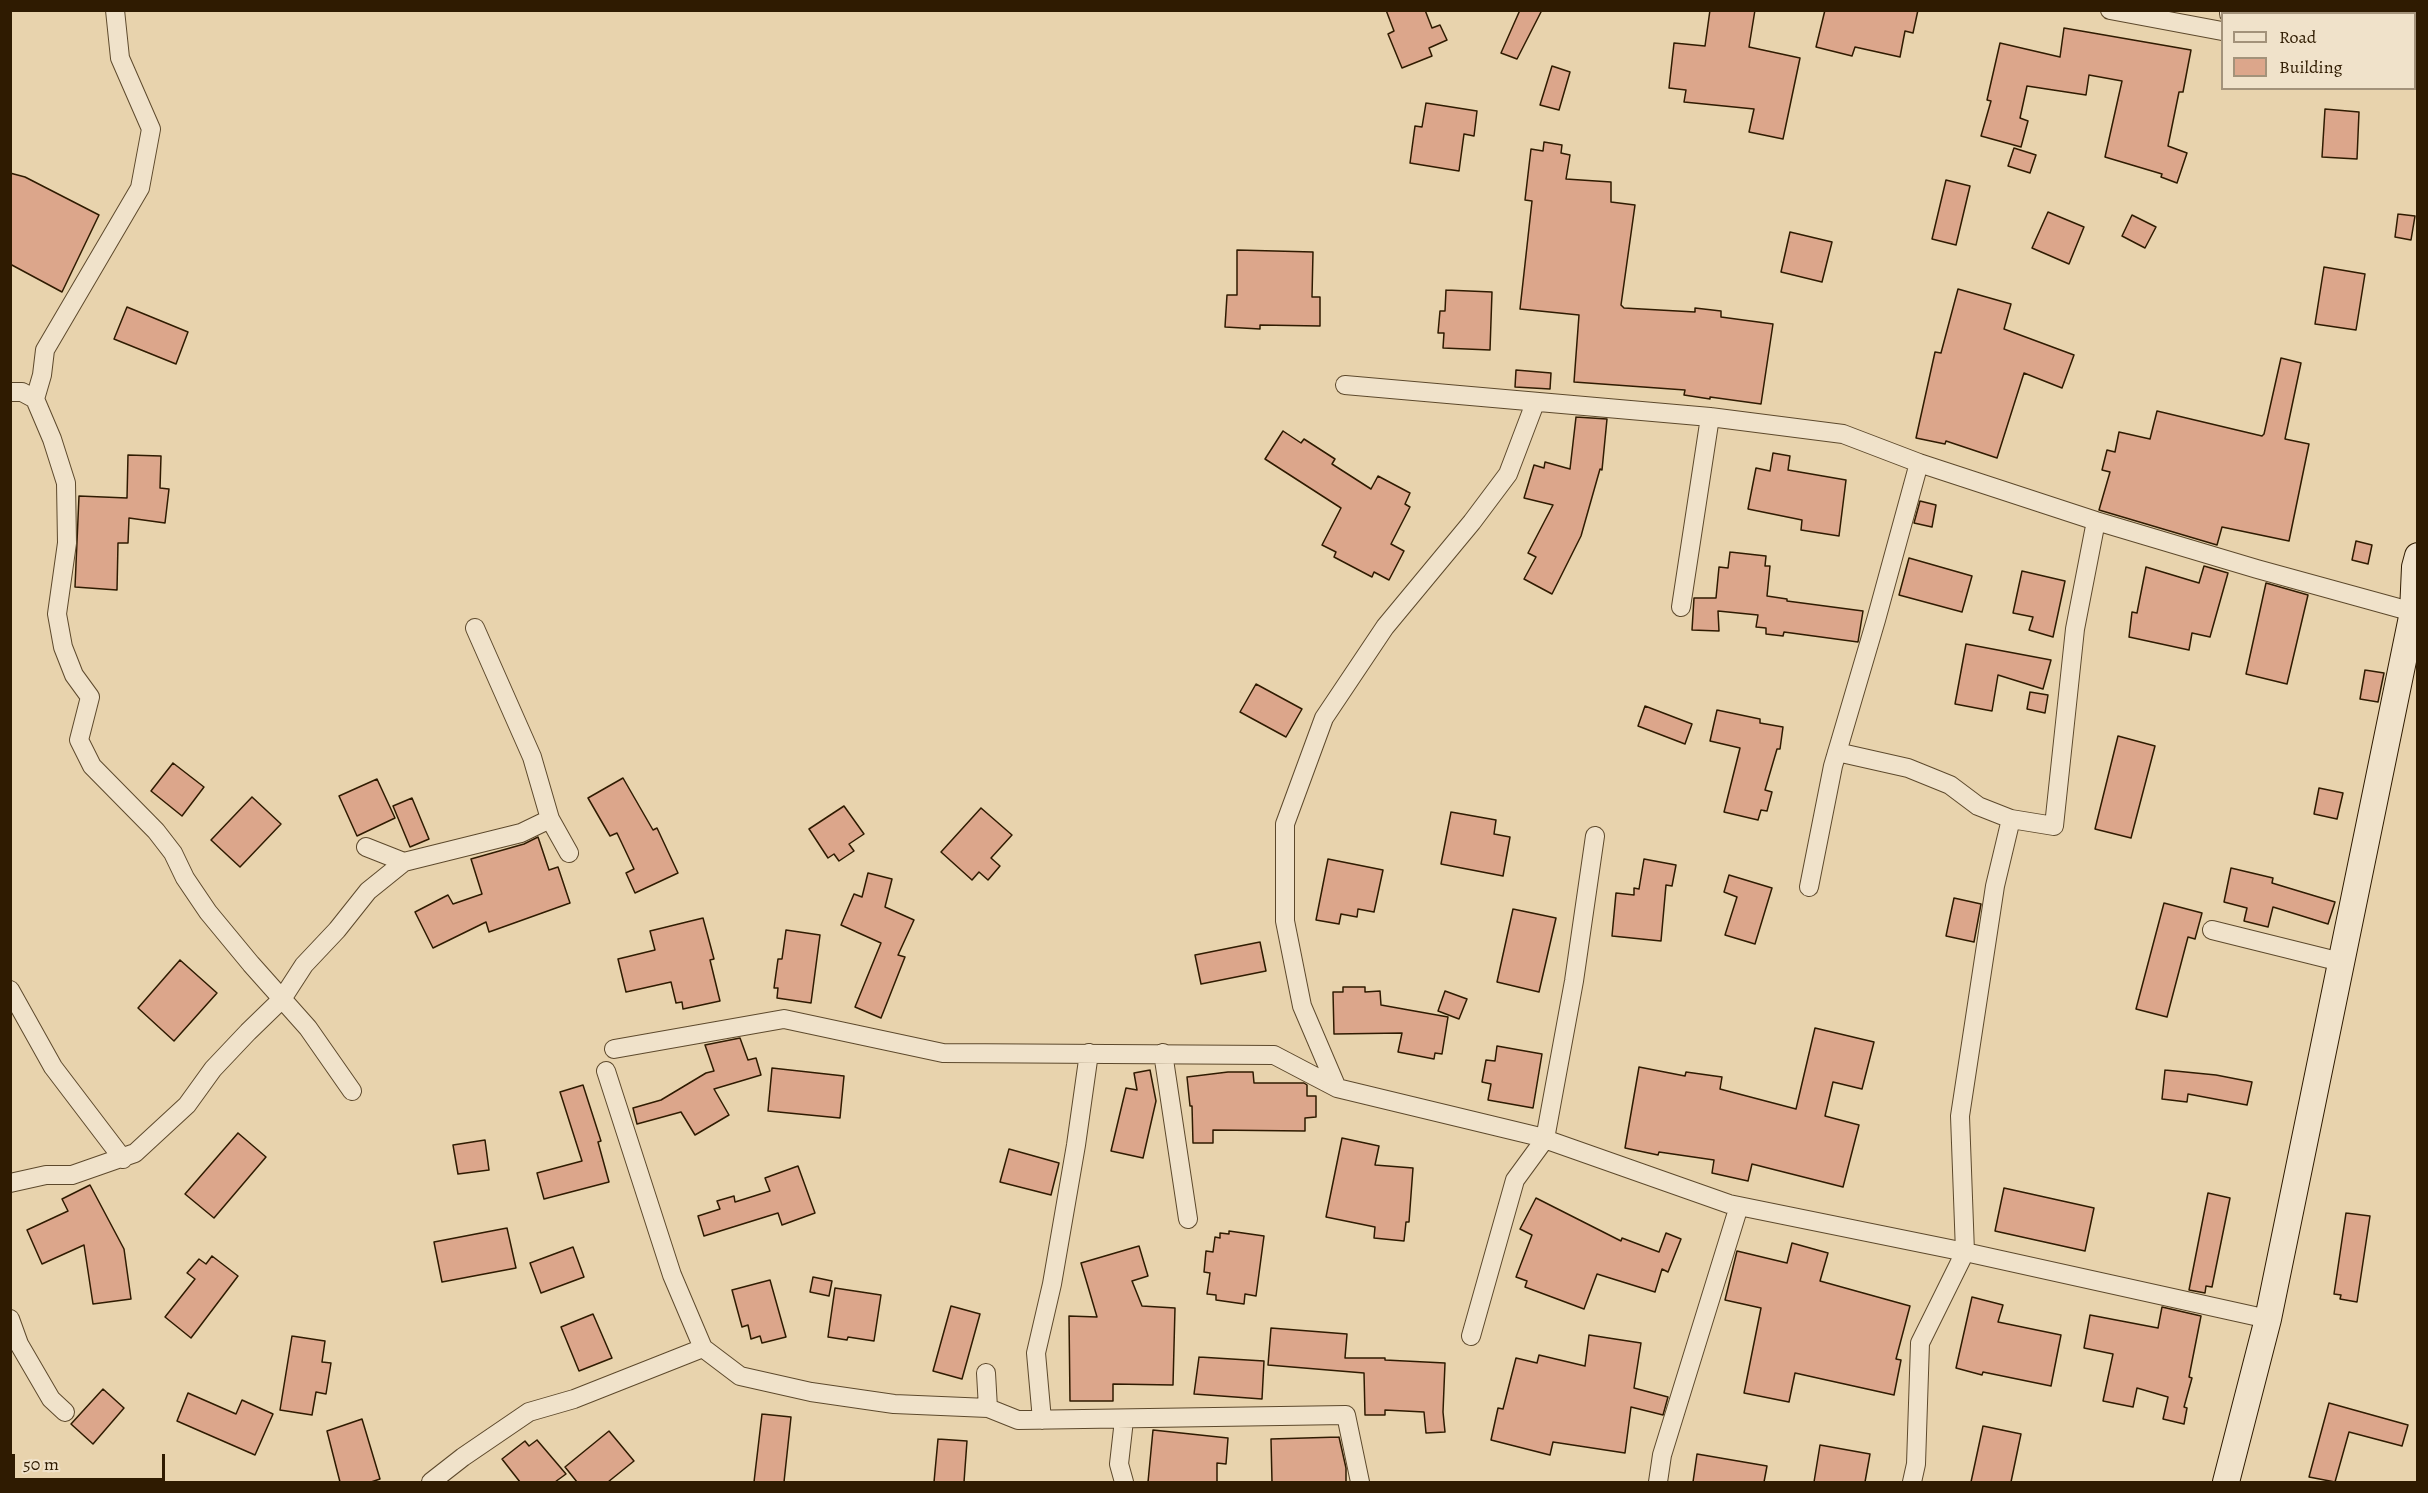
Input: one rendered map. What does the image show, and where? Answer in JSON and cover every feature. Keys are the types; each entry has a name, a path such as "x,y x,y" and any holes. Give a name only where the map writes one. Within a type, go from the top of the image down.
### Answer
{"main road":[{"path":"2226,1482 2268,1319 2414,612 2417,564"}],"street":[{"path":"35,399 42,375 45,350 140,188 151,129 120,58 115,10"},
{"path":"2110,10 2221,31"},
{"path":"1346,385 1710,417 1843,435 1919,463 2096,521 2257,569 2414,612"},
{"path":"10,392 22,392 35,399 52,439 66,483 67,543 57,614 63,647 74,675 90,697 79,740 92,766 156,831 173,853 184,878 208,912 308,1028 352,1091"},
{"path":"1336,1088 1302,1006 1286,921 1285,824 1324,718 1385,627 1473,522 1508,474 1535,403"},
{"path":"1681,607 1710,417"},
{"path":"1809,887 1837,752 1919,463"},
{"path":"1837,752 1908,768 1950,785 1978,806 2011,819 2054,826 2075,629 2096,521"},
{"path":"475,628 532,757 550,819 569,852"},
{"path":"10,1184 46,1175 72,1175 135,1153 179,1113 213,1069 282,999 304,965 338,930 368,891 404,862 521,833 550,819"},
{"path":"1912,1482 1916,1464 1920,1343 1965,1252 1960,1116 1995,886 2011,819"},
{"path":"1471,1336 1515,1180 1545,1139 1574,981 1595,836"},
{"path":"366,847 404,862"},
{"path":"2212,930 2341,962"},
{"path":"10,990 53,1067 123,1159"},
{"path":"614,1049 784,1019 943,1053 1274,1055 1336,1088 1545,1139 1739,1206 1965,1252 2268,1319"},
{"path":"1042,1420 1036,1353 1052,1284 1089,1053"},
{"path":"1163,1053 1188,1219"},
{"path":"606,1071 672,1275 703,1348 740,1376 811,1392 894,1404 988,1408 1018,1420 1346,1415 1360,1482"},
{"path":"1658,1482 1662,1455 1739,1206"},
{"path":"10,1319 19,1344 51,1399 65,1412"},
{"path":"431,1482 529,1412 574,1399 703,1348"},
{"path":"986,1372 988,1408"},
{"path":"1124,1420 1119,1464 1124,1482"}],"building":[{"path":"1386,10 1425,10 1432,28 1440,25 1447,40 1429,48 1432,56 1402,68 1388,34 1394,31"},
{"path":"1520,10 1542,10 1517,59 1501,53"},
{"path":"1710,10 1755,10 1749,47 1800,58 1783,139 1749,132 1754,109 1684,102 1686,90 1669,88 1674,43 1705,46"},
{"path":"1825,10 1918,10 1913,33 1905,31 1900,57 1855,47 1852,56 1816,47"},
{"path":"2064,28 2191,50 2183,92 2179,92 2168,146 2187,153 2177,183 2161,177 2162,174 2105,157 2122,81 2089,75 2086,95 2027,86 2020,118 2028,121 2021,147 1981,136 1991,101 1987,100 2000,43 2060,57"},
{"path":"1552,66 1570,72 1559,110 1540,105"},
{"path":"1426,103 1477,111 1474,136 1464,134 1459,171 1410,163 1415,126 1422,127"},
{"path":"2325,109 2359,112 2357,159 2322,157"},
{"path":"1544,142 1562,145 1561,153 1570,155 1566,179 1611,182 1611,202 1635,205 1621,305 1624,308 1695,312 1695,308 1721,311 1721,317 1773,324 1761,404 1684,395 1685,390 1574,382 1579,315 1520,309 1532,201 1525,200 1531,149 1543,151"},
{"path":"2014,148 2036,155 2030,173 2008,166"},
{"path":"10,173 25,177 99,215 62,292 10,264"},
{"path":"1946,180 1970,186 1956,245 1932,239"},
{"path":"2048,212 2084,227 2069,264 2032,248"},
{"path":"2398,214 2415,216 2411,240 2395,237"},
{"path":"2132,215 2156,227 2145,248 2122,236"},
{"path":"1790,232 1832,242 1822,282 1781,272"},
{"path":"1237,250 1313,252 1312,297 1320,297 1320,326 1260,325 1260,329 1225,327 1227,295 1237,295"},
{"path":"2324,267 2365,274 2356,330 2315,324"},
{"path":"1958,289 2011,304 2004,329 2074,355 2062,388 2024,373 1997,458 1946,441 1945,444 1916,438 1935,352 1941,353"},
{"path":"1446,290 1492,292 1490,350 1443,348 1444,333 1438,333 1440,311 1445,311"},
{"path":"127,307 188,332 176,364 114,339"},
{"path":"2281,358 2301,363 2285,439 2309,444 2289,541 2222,527 2217,545 2099,510 2110,472 2102,470 2107,450 2115,452 2119,432 2150,439 2157,411 2262,436"},
{"path":"1516,370 1551,373 1550,389 1515,387"},
{"path":"1576,417 1607,419 1602,470 1600,469 1581,536 1552,594 1524,579 1536,557 1528,553 1553,505 1524,498 1534,465 1544,468 1545,462 1570,469"},
{"path":"1283,431 1301,443 1304,439 1335,459 1332,464 1371,489 1378,476 1410,493 1405,504 1410,507 1391,544 1404,551 1389,580 1374,572 1372,577 1334,557 1336,552 1322,545 1341,508 1265,459"},
{"path":"1773,453 1790,456 1788,470 1846,480 1839,536 1801,530 1802,520 1748,509 1756,468 1770,471"},
{"path":"128,455 161,456 160,488 169,489 165,523 129,518 128,543 118,543 117,590 75,587 79,496 127,498"},
{"path":"1920,501 1936,505 1932,527 1914,523"},
{"path":"2356,541 2372,545 2368,564 2352,560"},
{"path":"1730,552 1766,556 1765,566 1770,566 1767,596 1787,599 1787,601 1863,611 1858,642 1784,632 1783,636 1766,634 1766,628 1756,627 1758,615 1718,611 1719,631 1692,630 1694,598 1716,598 1719,567 1728,568"},
{"path":"1909,558 1972,576 1962,612 1899,595"},
{"path":"2204,566 2228,573 2210,637 2192,633 2189,650 2129,637 2132,612 2137,613 2146,567 2199,583"},
{"path":"2022,571 2065,581 2053,637 2029,630 2033,617 2013,613"},
{"path":"2266,583 2308,595 2287,684 2246,674"},
{"path":"1966,644 2051,660 2043,689 1998,675 1992,711 1955,704"},
{"path":"2365,670 2384,673 2378,702 2360,699"},
{"path":"1256,684 1302,709 1286,737 1240,712"},
{"path":"2030,692 2048,695 2045,713 2027,709"},
{"path":"1645,706 1692,724 1685,744 1638,726"},
{"path":"1717,710 1760,719 1760,723 1783,727 1780,749 1777,749 1765,790 1772,792 1767,811 1761,810 1758,820 1724,812 1740,748 1710,741"},
{"path":"2118,736 2155,746 2131,838 2095,829"},
{"path":"173,763 204,787 182,816 151,791"},
{"path":"623,778 653,830 657,828 678,873 635,893 626,873 634,869 617,833 610,836 588,798"},
{"path":"377,779 395,818 357,836 339,796"},
{"path":"2319,788 2343,793 2337,819 2314,814"},
{"path":"252,797 281,824 240,867 211,840"},
{"path":"412,798 429,839 410,847 393,806"},
{"path":"844,806 864,834 849,844 854,851 839,861 834,854 828,858 809,829"},
{"path":"981,808 1012,835 991,858 1000,866 988,880 979,872 972,880 941,852"},
{"path":"1451,812 1496,820 1494,834 1510,837 1503,876 1441,864"},
{"path":"538,837 549,870 558,867 570,903 489,932 486,922 433,948 415,912 448,895 453,904 482,894 471,859 524,844"},
{"path":"1328,859 1383,870 1374,912 1358,909 1357,917 1341,914 1339,924 1316,920"},
{"path":"1644,859 1676,865 1672,886 1666,885 1661,941 1612,936 1616,893 1634,895 1634,888 1639,889"},
{"path":"2231,868 2273,878 2272,883 2335,902 2328,924 2273,907 2268,927 2244,921 2247,908 2224,902"},
{"path":"868,873 892,879 885,907 914,920 898,955 905,957 881,1018 855,1007 881,943 841,925 854,894 862,897"},
{"path":"1729,875 1772,888 1755,944 1725,935 1737,897 1724,892"},
{"path":"1954,898 1981,904 1974,942 1946,936"},
{"path":"2164,903 2202,913 2195,939 2188,937 2167,1017 2136,1009"},
{"path":"1513,909 1556,918 1539,992 1497,982"},
{"path":"703,918 714,959 710,960 720,1001 683,1009 682,1002 676,1003 671,982 626,992 618,959 655,950 650,931"},
{"path":"786,930 820,935 811,1003 777,998 778,988 774,988 778,959 782,959"},
{"path":"1260,942 1266,971 1201,984 1195,955"},
{"path":"180,960 217,993 174,1041 138,1008"},
{"path":"1343,987 1365,987 1365,992 1380,991 1381,1005 1448,1017 1442,1054 1435,1053 1434,1059 1398,1052 1402,1033 1334,1034 1333,992 1343,992"},
{"path":"1445,991 1467,999 1459,1019 1438,1011"},
{"path":"1815,1028 1874,1042 1862,1089 1833,1082 1825,1116 1859,1125 1843,1187 1752,1164 1748,1181 1712,1173 1714,1160 1659,1152 1658,1155 1625,1148 1639,1067 1685,1076 1686,1072 1722,1077 1720,1089 1796,1109"},
{"path":"740,1038 748,1060 756,1058 761,1075 714,1089 729,1115 695,1135 681,1112 637,1124 633,1108 661,1100 706,1073 714,1071 705,1045"},
{"path":"1497,1046 1542,1054 1533,1108 1488,1100 1491,1084 1482,1082 1486,1060 1495,1061"},
{"path":"772,1068 844,1076 840,1118 768,1111"},
{"path":"1150,1070 1156,1101 1143,1158 1111,1151 1126,1088 1137,1090 1134,1073"},
{"path":"2165,1070 2216,1075 2252,1082 2247,1105 2188,1094 2187,1102 2162,1099"},
{"path":"1228,1072 1253,1072 1254,1083 1304,1083 1307,1085 1307,1096 1316,1096 1316,1117 1305,1118 1305,1131 1213,1130 1213,1143 1193,1143 1192,1106 1190,1106 1187,1077"},
{"path":"583,1085 601,1141 598,1142 609,1182 544,1199 537,1173 582,1161 560,1092"},
{"path":"238,1133 266,1157 214,1218 185,1194"},
{"path":"1342,1138 1379,1146 1375,1165 1413,1168 1409,1222 1406,1222 1404,1241 1374,1238 1375,1227 1326,1217"},
{"path":"485,1140 489,1170 458,1174 453,1145"},
{"path":"1009,1149 1059,1163 1051,1195 1000,1182"},
{"path":"798,1166 815,1213 782,1225 778,1213 704,1236 698,1216 720,1209 717,1201 734,1196 735,1202 770,1191 765,1178"},
{"path":"90,1185 124,1249 131,1299 93,1304 84,1245 42,1264 27,1230 68,1211 62,1199"},
{"path":"2004,1188 2094,1208 2085,1251 1995,1231"},
{"path":"2208,1193 2230,1198 2212,1287 2206,1286 2205,1293 2189,1290"},
{"path":"1536,1198 1621,1241 1622,1238 1659,1252 1666,1233 1681,1239 1668,1272 1662,1269 1655,1292 1597,1274 1584,1309 1525,1287 1527,1281 1516,1277 1532,1235 1520,1229"},
{"path":"2346,1213 2370,1216 2357,1302 2340,1299 2341,1295 2334,1294"},
{"path":"507,1228 516,1268 442,1282 434,1242"},
{"path":"1229,1231 1264,1236 1256,1296 1245,1294 1244,1304 1216,1300 1216,1295 1207,1294 1210,1273 1204,1272 1206,1251 1213,1252 1215,1237 1220,1238 1220,1233 1229,1234"},
{"path":"1792,1243 1828,1253 1820,1281 1910,1306 1896,1359 1901,1360 1894,1395 1795,1373 1789,1402 1744,1393 1761,1308 1725,1300 1737,1251 1787,1263"},
{"path":"1139,1246 1148,1276 1132,1281 1142,1306 1175,1308 1173,1385 1113,1384 1113,1401 1070,1401 1069,1316 1097,1317 1081,1263"},
{"path":"573,1247 584,1277 541,1293 530,1263"},
{"path":"212,1256 238,1276 191,1338 165,1317 195,1279 187,1273 199,1259 206,1264"},
{"path":"813,1277 832,1281 829,1296 810,1292"},
{"path":"770,1280 786,1337 762,1343 760,1336 751,1339 748,1325 742,1327 732,1290"},
{"path":"835,1288 881,1295 874,1341 828,1337"},
{"path":"1972,1297 2003,1305 1998,1322 2061,1335 2051,1386 1983,1372 1982,1375 1956,1368"},
{"path":"951,1306 980,1314 962,1379 933,1371"},
{"path":"2162,1307 2201,1316 2189,1377 2192,1378 2184,1407 2187,1408 2184,1424 2163,1419 2168,1397 2137,1388 2133,1407 2103,1401 2113,1354 2084,1348 2090,1315 2158,1328"},
{"path":"593,1314 612,1358 579,1371 561,1327"},
{"path":"1271,1328 1347,1334 1345,1358 1385,1358 1385,1360 1445,1363 1443,1412 1445,1432 1426,1433 1424,1412 1385,1410 1385,1415 1365,1415 1364,1373 1268,1365"},
{"path":"1589,1335 1641,1343 1634,1388 1668,1397 1663,1415 1631,1407 1625,1453 1553,1442 1550,1455 1491,1440 1498,1408 1503,1409 1516,1358 1537,1363 1539,1355 1585,1366"},
{"path":"292,1336 325,1341 322,1362 331,1363 326,1394 316,1392 312,1415 280,1410"},
{"path":"1199,1357 1264,1361 1262,1399 1194,1394"},
{"path":"103,1389 124,1408 93,1444 71,1424"},
{"path":"188,1393 236,1414 242,1400 273,1414 255,1455 177,1421"},
{"path":"2329,1403 2408,1425 2402,1446 2349,1432 2335,1482 2309,1477"},
{"path":"762,1414 791,1417 784,1482 754,1482"},
{"path":"362,1419 380,1479 371,1482 340,1482 327,1431"},
{"path":"1983,1426 2021,1434 2011,1482 1971,1482"},
{"path":"1153,1430 1228,1438 1226,1464 1217,1463 1217,1482 1148,1482"},
{"path":"609,1431 634,1461 608,1482 577,1482 565,1467"},
{"path":"1339,1437 1346,1468 1346,1482 1272,1482 1271,1439"},
{"path":"938,1439 967,1441 964,1482 934,1482"},
{"path":"537,1440 566,1474 555,1482 520,1482 502,1459 525,1441 529,1446"},
{"path":"1820,1445 1870,1454 1865,1482 1814,1482"},
{"path":"1697,1454 1767,1466 1764,1482 1693,1482"}]}
